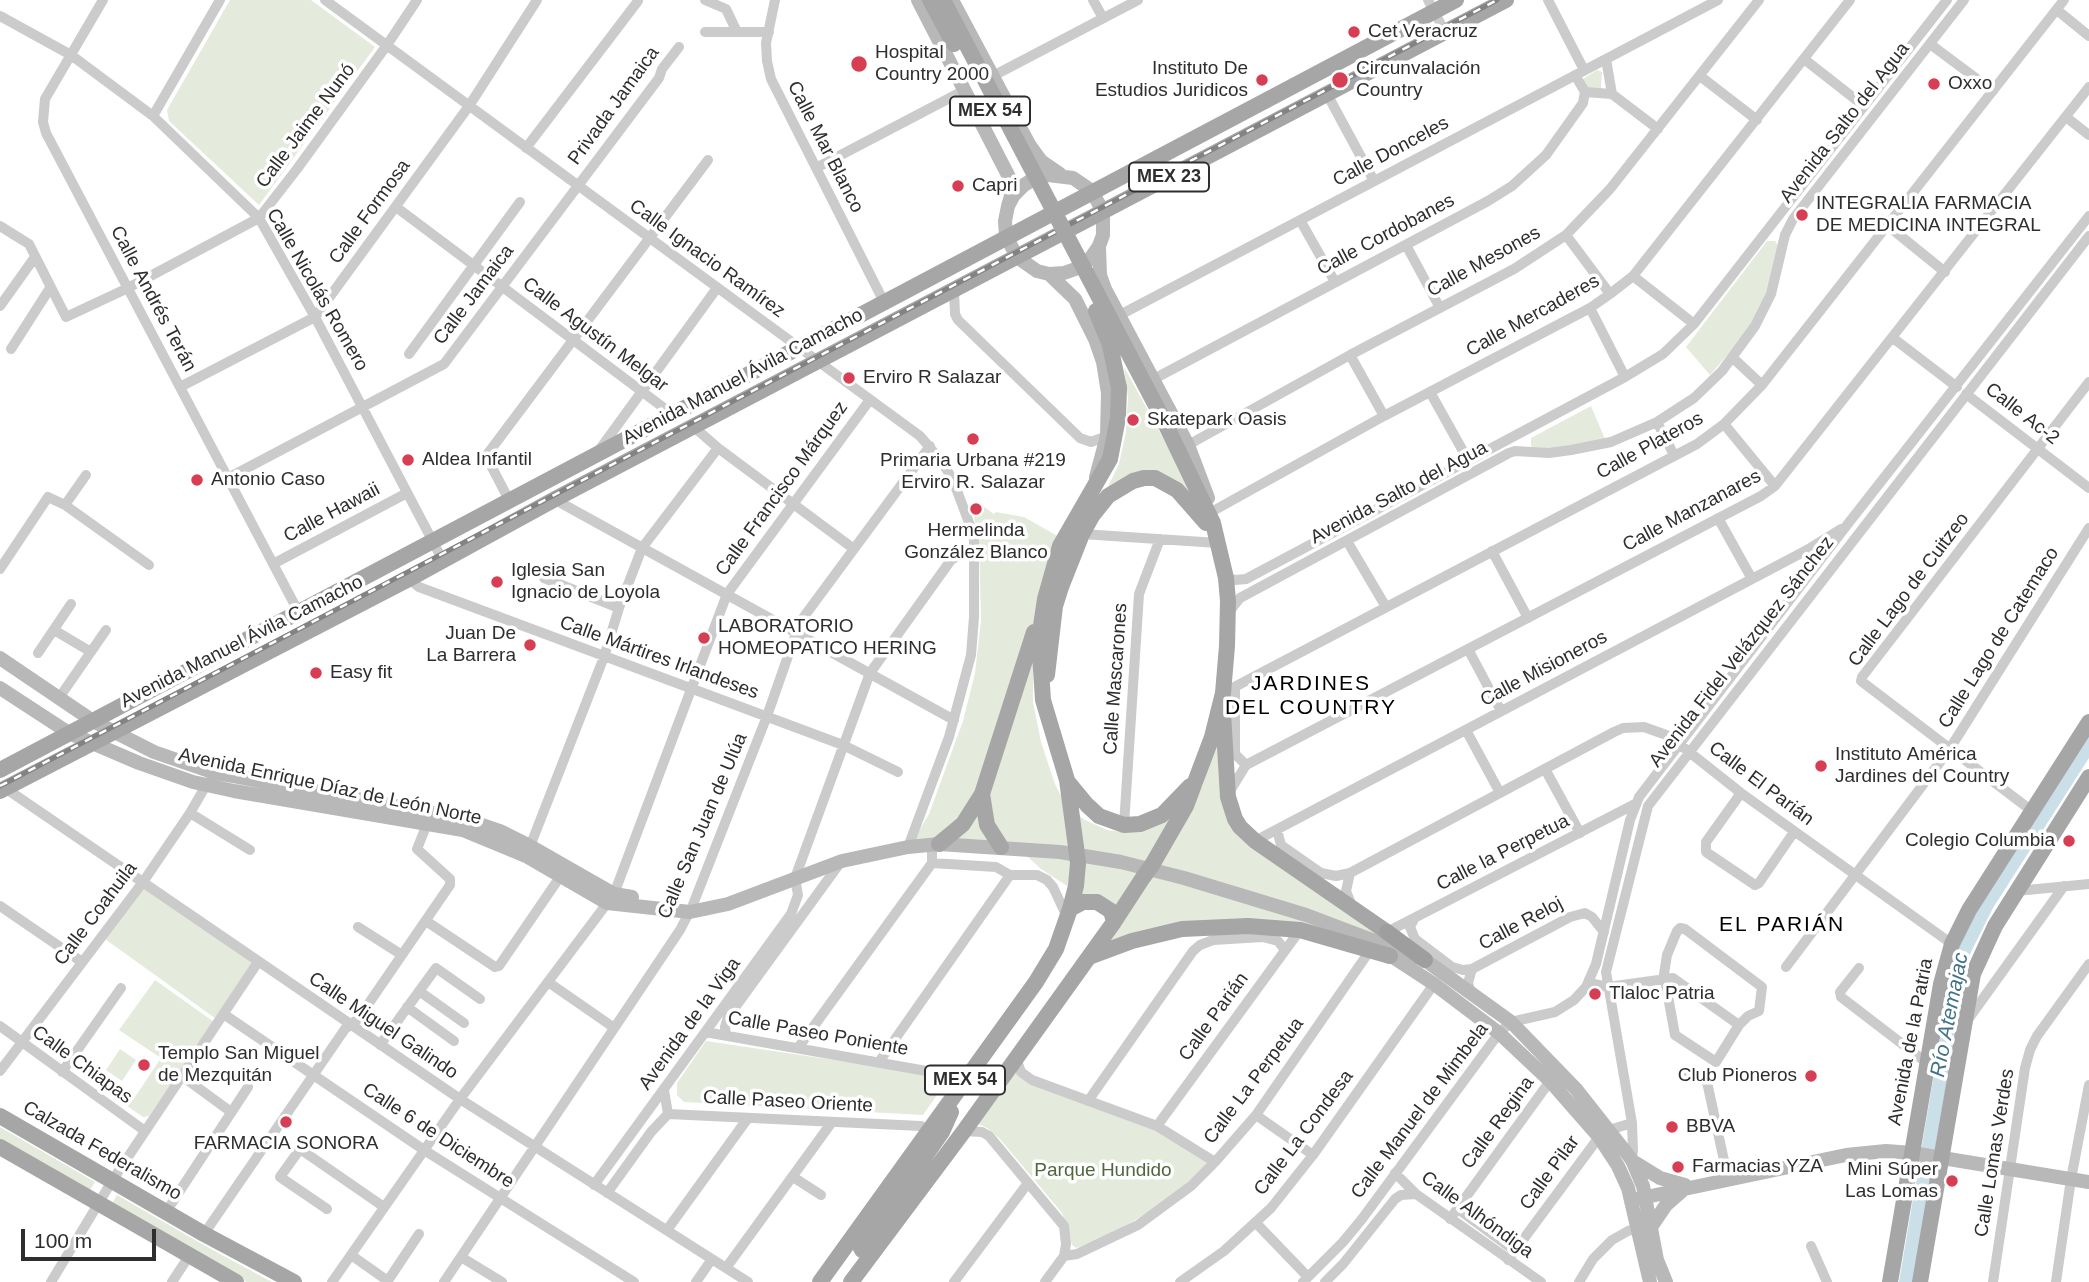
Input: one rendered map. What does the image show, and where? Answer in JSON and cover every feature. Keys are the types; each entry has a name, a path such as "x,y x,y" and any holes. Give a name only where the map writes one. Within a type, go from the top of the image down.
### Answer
{"highway":[{"path":"1387,932 1425,960"}],"main road":[{"path":"918,0 995,147 1011,185 1005,221 1006,236 1017,257 1037,271 1049,274 1078,268 1090,259 1099,246 1103,235 1102,212 1092,191 1083,183 1061,175 1041,161 1022,132 952,0"},
{"name":"MEX 54","path":"820,1282 1037,982 1056,949 1069,913 1076,886 1077,855 1067,780 1043,700 1039,651 1042,611 1060,546 1110,459 1118,418 1119,388 1110,345 1086,292 930,0"},
{"name":"MEX 54","path":"943,0 1213,517"},
{"name":"Avenida Manuel Ávila Camacho","path":"0,770 1092,191 1431,6 1456,0"},
{"name":"Avenida Manuel Ávila Camacho","path":"3,790 409,579 557,498 1506,0"},
{"path":"995,147 1004,155 1016,154 1024,144 1022,132"},
{"path":"1008,206 1024,185 1048,175 1061,175"},
{"name":"MEX 54","path":"851,1282 964,1131 1114,922 1148,870 1186,806 1229,690 1226,578 1213,517 1188,445 1118,316 1101,278 1099,246"},
{"name":"MEX 54","path":"1049,274 1070,292 1087,322 1103,362 1108,393 1107,436 1094,486"},
{"path":"1070,292 1073,282 1081,276 1101,278"},
{"path":"1043,700 1055,606 1082,534 1097,510 1116,490 1133,481 1150,478 1168,484 1202,517 1218,543"},
{"path":"935,845 963,824 982,794 1042,611"},
{"name":"Avenida Enrique Díaz de León Norte","path":"0,658 112,732 209,778"},
{"name":"Avenida Enrique Díaz de León Norte","path":"0,688 69,733 139,764 463,830 528,851 610,899 694,910 728,904 842,860 908,847 935,845 1060,852 1121,862 1184,878 1306,915 1369,944 1425,960 1511,1022 1576,1089 1604,1133"},
{"path":"1229,690 1228,797 1235,819 1255,841 1387,932"},
{"name":"Avenida de la Patria","path":"1890,1282 1941,984 1952,944 1969,910 2089,722"},
{"path":"1067,780 1099,816 1124,825 1140,824 1162,815 1199,773"},
{"path":"1920,1282 1938,1157 1973,974 1982,950 2089,777"},
{"path":"982,794 987,825 1001,847"},
{"path":"1069,913 1083,902 1097,902 1111,911 1114,922"},
{"path":"1087,958 1132,941 1182,929 1248,926 1300,930 1369,944 1434,984 1499,1033 1604,1133 1625,1163 1666,1282"},
{"path":"885,1237 879,1239 870,1251 862,1250 860,1246 942,1132 966,1078"},
{"name":"Calzada Federalismo","path":"0,1116 204,1234 294,1282"},
{"path":"0,1147 236,1282"},
{"path":"1638,1198 1846,1155 1886,1151 1914,1153 2089,1182"},
{"path":"1625,1163 1667,1181 1690,1187"},
{"path":"1650,1282 1645,1227 1666,1205 1690,1187"}],"street":[{"name":"Calle Andrés Terán","path":"103,0 46,99 43,122 54,148 299,613"},
{"path":"153,116 220,0"},
{"name":"Calle Ignacio Ramírez","path":"325,0 930,446 953,480 974,536 971,655 954,720 908,847"},
{"name":"Calle Jaime Nunó","path":"50,288 66,317 128,288 259,218 298,169 417,0"},
{"name":"Calle Formosa","path":"180,387 315,317 469,106 537,0"},
{"path":"705,0 726,9 737,32"},
{"name":"Calle Mar Blanco","path":"775,0 766,61 771,79 884,302"},
{"path":"1094,0 1103,18"},
{"path":"993,76 1138,0"},
{"path":"1548,0 1585,92 1612,94 1658,129"},
{"name":"Calle Donceles","path":"1118,316 1718,0"},
{"name":"Calle Mesones","path":"1188,445 1350,355 1514,269 1566,235 1611,190 1759,0"},
{"name":"Calle Mercaderes","path":"1213,517 1384,416 1611,295 1633,276 1850,0"},
{"name":"Avenida Salto del Agua","path":"1226,578 1246,579 1625,377 1663,354 1694,324 1947,0"},
{"name":"Avenida Salto del Agua","path":"1228,616 1240,598 1508,453 1591,447 1657,422 1694,398 1733,358 1765,309 1793,219 1964,0"},
{"name":"Calle Plateros","path":"1229,690 1697,444 1724,424 1762,385 2064,0"},
{"path":"526,148 638,1"},
{"path":"1431,6 1445,32"},
{"path":"2056,9 2089,36"},
{"name":"Calle Nicolás Romero","path":"0,16 71,55 153,116 259,218 315,317 442,559"},
{"path":"705,32 769,32"},
{"path":"1930,44 1993,91"},
{"name":"Privada Jamaica","path":"578,186 679,47"},
{"path":"1606,59 1612,94"},
{"path":"1804,59 1864,106"},
{"path":"1700,76 1757,120"},
{"name":"Calle Manzanares","path":"1245,765 1776,486 2089,87"},
{"path":"816,168 965,90"},
{"name":"Calle Cordobanes","path":"1152,380 1512,186 1536,166 1580,108 1585,92"},
{"path":"1327,94 1374,181"},
{"path":"2066,117 2089,135"},
{"path":"1841,136 1851,144"},
{"path":"509,500 486,456 708,160"},
{"name":"Calle Jamaica","path":"228,478 444,364 578,186"},
{"path":"409,354 520,202"},
{"name":"Calle Agustín Melgar","path":"396,207 672,414"},
{"name":"Avenida Fidel Velázquez Sánchez","path":"1584,990 1591,978 1604,932 1635,804 1847,525 2089,216"},
{"path":"1300,220 1335,282"},
{"path":"1887,225 1945,272"},
{"path":"0,226 29,244 50,288 11,349"},
{"path":"1566,235 1611,295"},
{"path":"1758,241 1767,235 1774,235 1783,247"},
{"name":"Avenida Fidel Velázquez Sánchez","path":"1625,1163 1632,1123 1608,986 1607,966 1643,819 1654,797 2089,236"},
{"path":"1406,245 1440,308"},
{"path":"0,306 35,257"},
{"path":"1633,276 1694,324"},
{"path":"597,453 717,288"},
{"path":"954,290 956,318 1080,438 1096,441 1107,436"},
{"path":"1590,308 1625,377"},
{"path":"1894,338 1957,387"},
{"path":"1350,355 1384,416"},
{"path":"1733,358 1762,385"},
{"name":"Calle Lago de Cuitzeo","path":"2032,811 1861,681 2089,382"},
{"path":"1430,392 1468,460"},
{"name":"Calle Ac-2","path":"1966,394 2089,488"},
{"name":"Calle Francisco Márquez","path":"610,899 727,594 869,401"},
{"path":"1657,422 1674,455"},
{"path":"1724,424 1776,486"},
{"path":"1534,425 1527,434 1527,442 1531,449 1538,452"},
{"path":"1926,426 1936,433"},
{"path":"694,427 718,448 854,549"},
{"name":"Calle San Juan de Ulúa","path":"444,1282 694,910 768,716 800,622 930,446"},
{"path":"528,851 604,657 642,548 718,448"},
{"path":"65,505 86,475"},
{"name":"Calle Hawaii","path":"273,564 407,493"},
{"path":"0,569 46,498 65,505 149,565"},
{"path":"557,498 561,503 954,720"},
{"path":"1380,507 1386,519"},
{"path":"1718,518 1752,579"},
{"name":"Calle Misioneros","path":"1255,841 1752,579 1847,525"},
{"name":"Calle Lago de Catemaco","path":"1786,967 1949,750 2089,528"},
{"path":"1082,534 1218,543"},
{"name":"Calle Mascarones","path":"1124,825 1139,594 1160,539"},
{"path":"1347,541 1386,607"},
{"path":"1492,551 1528,618"},
{"name":"Avenida de la Viga","path":"594,1185 791,914 798,895 795,878 870,673 951,560 962,553 974,554"},
{"path":"544,578 619,608"},
{"name":"Calle Mártires Irlandeses","path":"409,579 419,587 843,745 898,772"},
{"path":"38,653 71,604"},
{"path":"54,630 91,652"},
{"path":"59,698 106,630"},
{"path":"1468,649 1501,711"},
{"name":"Calle El Parián","path":"1350,873 1623,728 1653,729 1680,744 1794,832 1952,944"},
{"path":"1466,730 1500,793"},
{"path":"1228,797 1245,765 1230,754"},
{"path":"1545,769 1580,832"},
{"name":"Calle Coahuila","path":"0,1071 143,882 190,813 209,778"},
{"name":"Calle Miguel Galindo","path":"3,790 143,882 460,1099 748,1282"},
{"path":"1741,793 1706,842 1706,852 1755,885 1794,832"},
{"name":"Calle la Perpetua","path":"1387,932 1635,804"},
{"path":"190,813 250,850"},
{"path":"204,1234 345,1029 358,1019 452,883 417,849 425,829"},
{"path":"1277,830 1280,845 1321,873 1336,876 1350,873 1346,891 1354,908"},
{"path":"798,1048 932,863 935,845"},
{"name":"Avenida de la Viga","path":"726,1035 728,1017 842,860"},
{"path":"932,863 996,867 1010,875 1032,874 1046,880 1053,887 1069,913"},
{"path":"426,921 495,967 499,966 563,872"},
{"path":"879,1062 1010,875"},
{"path":"2017,891 2089,884"},
{"path":"1962,1027 2064,886"},
{"path":"332,1282 460,1099 610,899"},
{"path":"0,906 82,962"},
{"name":"Calle Reloj","path":"1472,994 1468,983 1472,969 1578,913 1592,916 1604,932"},
{"path":"1415,918 1410,927 1415,939 1452,967 1472,969"},
{"path":"358,927 402,955"},
{"path":"1182,929 1192,936 1193,951"},
{"path":"1685,929 1761,985 1759,1011 1748,1016 1739,1025 1719,1061 1713,1061 1675,1035 1665,978 1667,955 1677,931 1685,929"},
{"name":"Calle Parián","path":"1157,1126 1300,930"},
{"path":"1088,1101 1193,951 1206,941 1263,937 1278,941 1285,950"},
{"name":"Calle La Perpetua","path":"1064,1256 1077,1254 1138,1225 1191,1186 1215,1162 1255,1115 1369,944"},
{"path":"51,1282 112,1181 258,962"},
{"name":"Calle Lomas Verdes","path":"1993,1282 2025,1068 2030,1050 2037,1036 2089,964"},
{"path":"380,1045 436,968 480,999"},
{"path":"1859,968 1840,992 1841,997 1927,1063"},
{"path":"1584,990 1594,984 1608,986 1665,978 1678,980 1739,1025"},
{"path":"548,982 613,1027"},
{"name":"Calle La Condesa","path":"1180,1282 1224,1251 1277,1201 1313,1155 1434,984"},
{"path":"62,1072 121,988"},
{"name":"Calle Manuel de Mimbela","path":"1306,1280 1349,1235 1499,1033 1511,1022 1555,1012 1568,1005 1584,990"},
{"path":"419,991 464,1023"},
{"path":"407,1007 454,1041"},
{"name":"Calle 6 de Diciembre","path":"225,1015 424,1150 634,1282"},
{"name":"Calle Chiapas","path":"0,1026 145,1131"},
{"name":"Calle Paseo Poniente","path":"705,1032 966,1078"},
{"path":"1016,1057 1024,1076 1157,1126 1215,1162"},
{"path":"1686,1075 1700,1075 1707,1082 1727,1179"},
{"path":"182,1076 231,1112"},
{"name":"Calle Regina","path":"1450,1219 1550,1081"},
{"path":"2056,1282 2071,1179 2089,1085"},
{"path":"166,1212 248,1087"},
{"path":"607,1193 651,1132 668,1114 664,1090"},
{"name":"Calle Paseo Oriente","path":"668,1114 921,1126 929,1131"},
{"path":"1255,1115 1313,1155"},
{"path":"667,1230 748,1118"},
{"path":"726,1268 832,1122"},
{"name":"Calle Pilar","path":"1508,1261 1604,1133 1632,1123"},
{"path":"964,1131 986,1133 1064,1226 1064,1256 1045,1282"},
{"path":"327,1209 280,1177 300,1149 384,1208"},
{"name":"Calle Alhóndiga","path":"1395,1173 1416,1194 1541,1282"},
{"path":"793,1177 821,1195"},
{"path":"954,1282 1028,1183"},
{"name":"Calle Manuel de Mimbela","path":"1325,1282 1343,1264 1395,1199 1401,1195 1416,1194"},
{"name":"Calle Alhóndiga","path":"1458,1209 1515,1251"},
{"path":"1256,1223 1306,1280"},
{"path":"1578,1282 1605,1247 1619,1235 1645,1227"},
{"path":"351,1255 387,1282 419,1234"},
{"path":"1811,1246 1827,1282"},
{"path":"172,1282 189,1256"},
{"path":"461,1256 502,1282"},
{"path":"696,1282 712,1259"}],"green space":[{"path":"230,0 311,0 375,47 259,205 169,121 167,110"},
{"path":"1597,70 1602,72 1601,88 1590,90 1582,82 1583,79"},
{"path":"1767,241 1775,241 1779,247 1763,302 1744,336 1710,375 1686,347"},
{"path":"1124,367 1184,476 1192,501 1155,474 1102,499 1119,464 1126,432 1128,398"},
{"path":"1591,406 1605,439 1573,447 1538,450 1531,446 1531,438"},
{"path":"983,506 994,514 996,512 1024,517 1061,538 1033,661 1033,702 1041,742 1055,784 1066,806 1085,820 1107,830 1123,832 1154,827 1189,804 1202,787 1220,732 1246,843 1378,930 1379,935 1259,923 1108,946 1117,926 1084,897 1041,869 1014,844 911,845 929,814 963,721 975,673 981,621 979,537 974,517"},
{"path":"144,887 256,963 219,1021 105,939"},
{"path":"155,980 214,1022 149,1116 143,1117 123,1103 135,1097 161,1058 119,1030"},
{"path":"706,1041 949,1078 923,1115 684,1102 677,1095 677,1083"},
{"path":"120,1049 136,1060 122,1081 106,1070"},
{"name":"Parque Hundido","path":"1015,1072 1027,1082 1160,1130 1209,1162 1184,1186 1152,1210 1103,1239 1076,1248 1072,1245 1062,1213 1000,1139 976,1123"},
{"path":"0,1127 95,1182 89,1192 0,1140"},
{"path":"117,1195 272,1282 247,1282 202,1259 111,1205"}],"water":[{"name":"Río Atemajac","path":"2089,735 2089,758 1993,908 1969,956 1913,1282 1899,1282 1953,961 1969,923"}],"railway":[{"path":"0,786 1497,0"}],"place":[{"name":"Cet Veracruz","path":"1354,32"},
{"name":"Hospital Country 2000","path":"859,64"},
{"name":"Instituto De Estudios Juridicos","path":"1262,80"},
{"name":"Circunvalación Country","path":"1340,80"},
{"name":"Oxxo","path":"1934,84"},
{"name":"Capri","path":"958,186"},
{"name":"INTEGRALIA FARMACIA DE MEDICINA INTEGRAL","path":"1802,215"},
{"name":"Erviro R Salazar","path":"849,378"},
{"name":"Skatepark Oasis","path":"1133,420"},
{"name":"Primaria Urbana #219 Erviro R. Salazar","path":"973,439"},
{"name":"Aldea Infantil","path":"408,460"},
{"name":"Antonio Caso","path":"197,480"},
{"name":"Hermelinda González Blanco","path":"976,509"},
{"name":"Iglesia San Ignacio de Loyola","path":"497,582"},
{"name":"LABORATORIO HOMEOPATICO HERING","path":"704,638"},
{"name":"Juan De La Barrera","path":"530,645"},
{"name":"Easy fit","path":"316,673"},
{"name":"Instituto América Jardines del Country","path":"1821,766"},
{"name":"Colegio Columbia","path":"2069,841"},
{"name":"Tlaloc Patria","path":"1595,994"},
{"name":"Templo San Miguel de Mezquitán","path":"144,1065"},
{"name":"Club Pioneros","path":"1811,1076"},
{"name":"FARMACIA SONORA","path":"286,1122"},
{"name":"BBVA","path":"1672,1127"},
{"name":"Farmacias YZA","path":"1678,1167"},
{"name":"Mini Súper Las Lomas","path":"1952,1181"}],"district":[{"name":"JARDINES DEL COUNTRY","path":"1311,696"},
{"name":"EL PARIÁN","path":"1782,925"}]}
